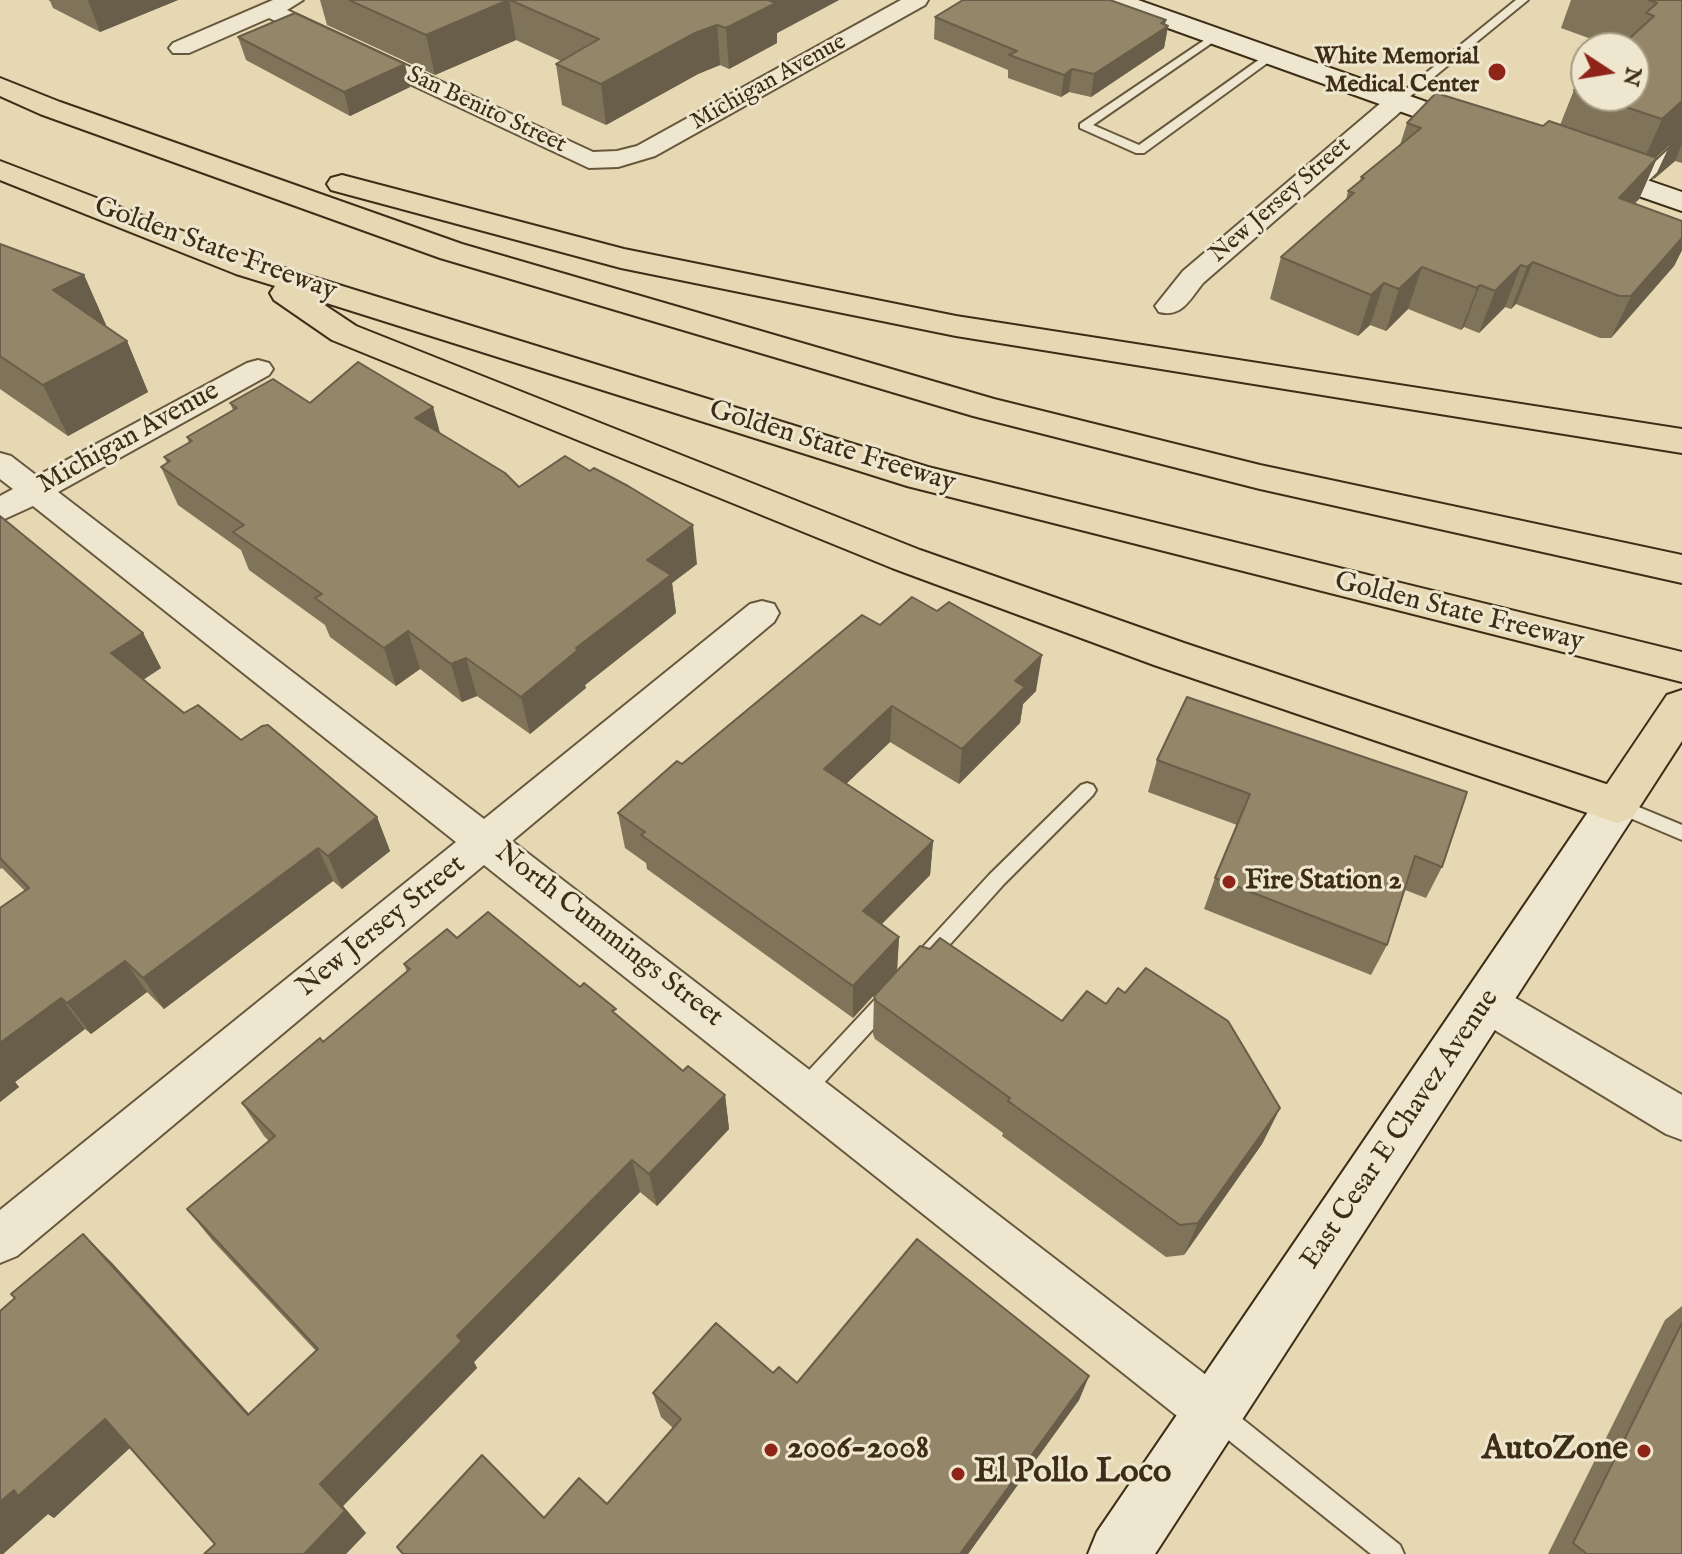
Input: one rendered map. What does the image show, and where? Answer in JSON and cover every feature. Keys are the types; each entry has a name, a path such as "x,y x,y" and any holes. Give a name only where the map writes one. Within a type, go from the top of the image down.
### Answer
{"main road":[{"path":"0,86 50,108 451,251 985,408 1260,477 1682,569"},
{"path":"50,108 621,258 972,328 1682,441"},
{"name":"Golden State Freeway","path":"0,170 247,267 920,477 1682,667"},
{"path":"247,267 344,333 749,498 906,559 1169,654 1617,805"},
{"name":"East Cesar E Chavez Avenue","path":"1617,805 1680,710"}],"street":[{"path":"181,48 292,0"},
{"name":"Michigan Avenue","path":"618,159 646,151 917,0"},
{"path":"1113,0 1206,43 1398,101 1498,137"},
{"name":"San Benito Street","path":"269,10 589,160 618,159"},
{"name":"New Jersey Street","path":"1169,306 1193,277 1398,101"},
{"path":"1553,156 1636,186 1678,196"},
{"name":"Michigan Avenue","path":"0,510 258,369"},
{"name":"North Cummings Street","path":"0,463 487,841 1214,1413"},
{"name":"New Jersey Street","path":"0,1240 762,613"},
{"name":"East Cesar E Chavez Avenue","path":"1119,1554 1617,805"},
{"path":"1485,1002 1682,1119"}],"lane":[{"path":"1398,101 1523,0"},
{"path":"1206,43 1084,126 1140,150 1262,62"},
{"path":"1636,186 1682,141"},
{"path":"804,1090 997,879 1087,790"},
{"path":"1617,805 1682,833"},
{"path":"1214,1413 1391,1554"}],"building":[{"path":"349,0 508,0 426,35"},
{"path":"510,0 768,0 776,3 726,28 717,25 695,33 601,84 556,64 599,39"},
{"path":"963,0 1110,0 1166,20 1161,23 1168,26 1094,74 1072,69 1064,75 1009,55 1017,51 935,17"},
{"path":"1649,0 1682,0 1682,101 1662,119 1641,112 1650,112 1650,32 1636,32 1654,16 1646,13 1657,3"},
{"path":"295,13 405,64 344,92 238,37"},
{"path":"1436,93 1543,126 1549,121 1657,158 1619,198 1682,221 1682,238 1631,296 1619,296 1533,262 1527,267 1521,265 1495,291 1480,285 1477,288 1422,267 1399,289 1384,283 1371,295 1281,257 1354,193 1348,191 1364,178 1361,177 1421,128 1407,123"},
{"path":"0,244 84,275 53,290 127,341 43,385 0,356"},
{"path":"358,362 433,407 415,418 505,473 519,487 565,456 590,471 594,468 628,486 693,525 647,560 671,575 576,648 578,650 521,697 466,658 451,664 408,631 384,648 315,598 322,594 233,532 244,525 161,467 170,461 164,457 192,441 187,437 237,408 230,403 273,379 310,403"},
{"path":"0,516 143,633 111,653 184,713 198,705 241,740 268,725 377,817 328,856 318,848 143,978 125,961 67,1003 61,998 0,1043 0,908 29,888 0,858"},
{"path":"912,597 937,611 949,602 1042,655 1015,681 1025,687 962,749 892,706 824,769 933,841 863,911 899,937 853,986 641,835 645,832 618,813 677,761 682,764 862,615 880,625"},
{"path":"1187,697 1467,792 1442,867 1415,856 1387,945 1215,878 1250,794 1157,760"},
{"path":"488,912 580,987 584,983 616,1009 612,1011 683,1071 688,1066 725,1095 649,1174 632,1160 457,1336 462,1341 320,1484 345,1511 304,1554 204,1554 215,1544 105,1419 18,1496 14,1490 0,1502 0,1311 15,1298 11,1294 83,1234 248,1415 318,1349 187,1209 275,1136 242,1103 320,1038 323,1042 410,969 404,964 447,929 457,938"},
{"path":"940,938 1062,1021 1087,991 1106,1004 1118,988 1125,993 1146,968 1228,1021 1280,1108 1198,1223 1180,1225 876,1001 874,996 920,946 930,949"},
{"path":"917,1239 1089,1376 960,1554 403,1554 397,1547 482,1455 544,1518 579,1478 607,1504 681,1419 653,1393 716,1323 773,1373 779,1367 797,1383"},
{"path":"1682,1323 1682,1554 1587,1554 1573,1543"}],"place":[{"name":"White Memorial Medical Center","path":"1497,72"},
{"name":"Fire Station 2","path":"1229,882"},
{"name":"2006-2008","path":"771,1450"},
{"name":"AutoZone","path":"1644,1451"},
{"name":"El Pollo Loco","path":"958,1474"}]}
